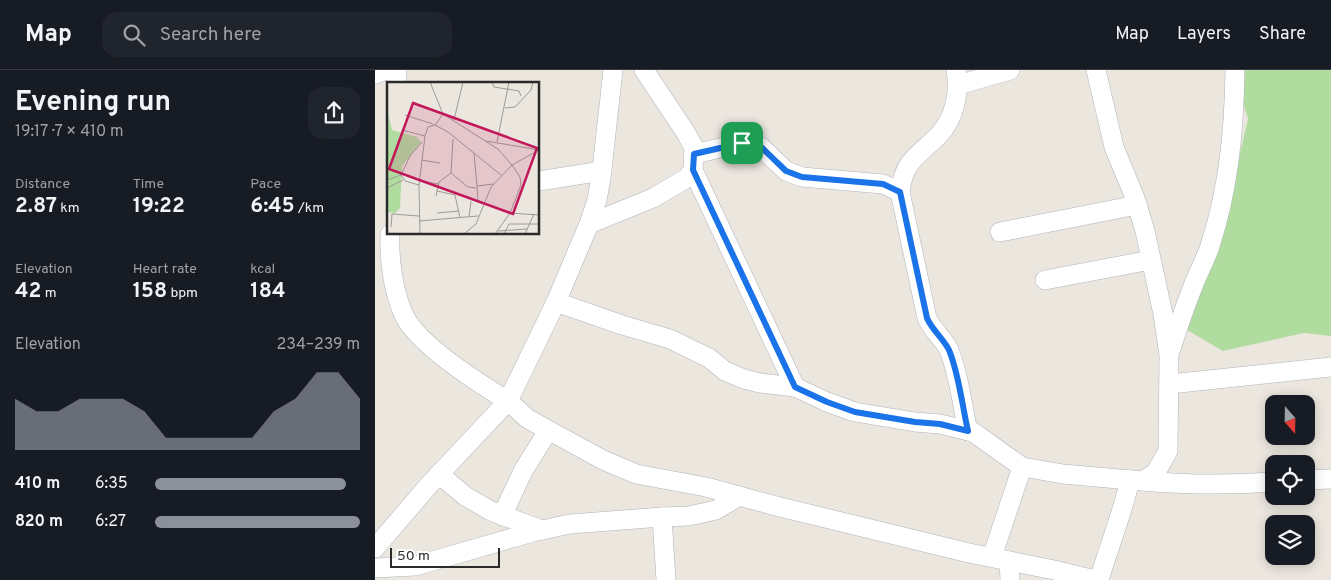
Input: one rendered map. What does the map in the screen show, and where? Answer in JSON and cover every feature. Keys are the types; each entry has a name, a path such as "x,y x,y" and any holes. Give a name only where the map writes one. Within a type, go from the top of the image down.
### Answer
{"street":[{"path":"375,74 386,70"},
{"path":"375,548 439,474 508,401 556,302 589,224 597,200 613,71 633,70"},
{"path":"589,224 653,198 687,178 693,162 694,148 644,70"},
{"path":"968,431 952,359 947,347 931,327 927,318 900,192 902,177 907,166 918,153 939,135 951,118 957,78 1010,70"},
{"path":"390,235 394,282 403,314 420,336 465,374 508,401 528,419 603,460 636,474 706,487 1001,559 1097,580 1111,539 1137,481 1156,472 1168,450 1170,384 1169,355 1163,314 1145,231 1115,147 1096,70"},
{"path":"1169,355 1179,321 1209,248 1221,206 1230,159 1234,115 1235,70"},
{"path":"693,162 742,143 753,143 761,147 786,171 802,177 883,184 900,192"},
{"path":"693,162 795,387"},
{"path":"540,181 602,171"},
{"path":"1000,232 1137,206"},
{"path":"1045,280 1151,260"},
{"path":"556,302 622,325 670,339 709,358 725,371 744,379 795,387 827,402 855,412 915,422 940,424 973,432 1023,467 1063,474 1185,485 1265,483"},
{"path":"1170,384 1331,367"},
{"path":"502,516 523,471 548,431"},
{"path":"1010,580 1001,559 1023,467"},
{"path":"439,474 465,496 491,512 542,530"},
{"path":"1315,480 1331,479"},
{"path":"375,568 415,566 542,530 570,524 689,516 716,510 739,496"},
{"path":"662,517 666,580"}],"green space":[{"path":"1233,70 1331,70 1331,336 1304,333 1223,351 1182,327 1225,217 1248,119"}],"route":[{"path":"742,143 753,143 761,147 786,171 802,177 827,180 858,180 883,184 900,192 927,318 931,327 947,347 952,359 968,431 940,424 915,422 855,412 827,402 795,387 693,170 694,154 742,143"}]}
